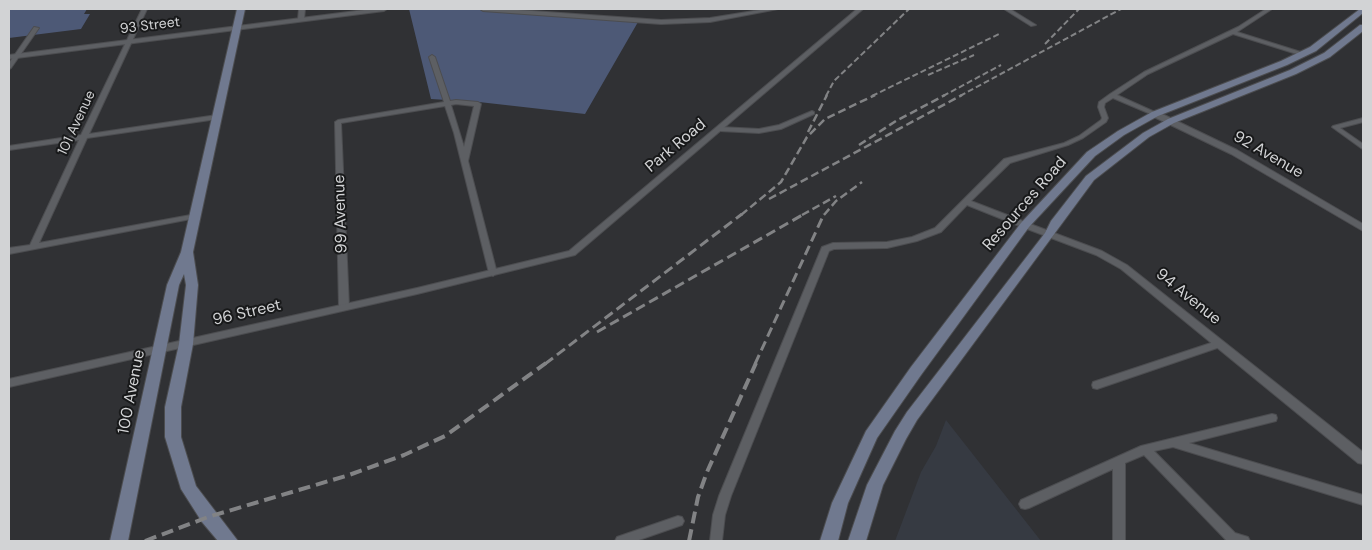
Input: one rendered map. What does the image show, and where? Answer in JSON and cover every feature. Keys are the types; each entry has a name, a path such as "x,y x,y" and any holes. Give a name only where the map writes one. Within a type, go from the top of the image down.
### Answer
{"main road":[{"name":"100 Avenue","path":"119,541 158,350 173,285 187,252 196,216 241,9"},
{"name":"Resources Road","path":"829,541 840,503 871,435 916,370 1025,225 1091,154 1121,133 1155,114 1302,54 1340,30 1363,10"},
{"name":"Resources Road","path":"857,541 875,485 900,435 1090,178 1131,146 1172,121 1318,60 1363,27"},
{"name":"100 Avenue","path":"186,344 192,285 187,252"},
{"path":"186,344 173,407 173,437 189,489 208,518 229,541"}],"street":[{"name":"101 Avenue","path":"32,246 144,9"},
{"path":"301,19 302,9"},
{"name":"93 Street","path":"9,57 384,9"},
{"path":"482,9 661,22 691,22 774,9"},
{"path":"562,15 568,9"},
{"name":"Park Road","path":"493,273 572,253 860,9"},
{"path":"1007,9 1032,25"},
{"path":"716,541 719,514 725,496 825,249 833,246 887,245 927,235 943,227 1007,161 1066,144 1081,137 1102,123 1105,118 1100,105 1112,95 1156,67 1232,32 1269,9"},
{"path":"9,68 36,28"},
{"path":"1232,32 1302,54"},
{"path":"432,57 448,104 493,273"},
{"path":"1112,95 1155,114"},
{"path":"448,104 478,104 464,161"},
{"name":"99 Avenue","path":"344,307 338,122 448,104"},
{"path":"720,129 759,131 781,127 812,113"},
{"name":"92 Avenue","path":"1155,114 1234,152 1363,228"},
{"path":"9,148 217,117"},
{"path":"1363,120 1334,127 1363,148"},
{"name":"94 Avenue","path":"967,202 1099,253 1124,267 1363,459"},
{"path":"9,251 196,216"},
{"name":"96 Street","path":"9,383 493,273"},
{"path":"1097,386 1220,344"},
{"path":"1024,504 1145,449 1272,418"},
{"path":"1175,443 1363,500"},
{"path":"1145,449 1231,539 1244,541"},
{"path":"1118,541 1119,462"},
{"path":"621,541 678,522"}],"shaded area":[{"path":"9,9 87,9 84,14 90,14 81,29 9,38"},
{"path":"409,9 497,9 638,22 585,114 479,102 431,99"},
{"path":"946,420 1041,541 895,541 921,472 936,446"}],"railway":[{"path":"826,96 834,81 909,9"},
{"path":"1045,44 1079,9"},
{"path":"960,96 1121,9"},
{"path":"872,96 999,34"},
{"path":"928,75 974,55"},
{"path":"943,96 1001,65"},
{"path":"808,132 827,95"},
{"path":"741,215 781,182 807,137 825,119 875,95"},
{"path":"859,145 896,121 945,95"},
{"path":"769,199 962,95"},
{"path":"824,215 836,201 862,182"},
{"path":"802,215 836,196"},
{"path":"545,364 742,214"},
{"path":"597,332 804,214"},
{"path":"755,364 824,214"},
{"path":"145,541 208,517 349,475 404,455 445,436 546,363"},
{"path":"689,541 698,497 707,472 756,363"}]}
